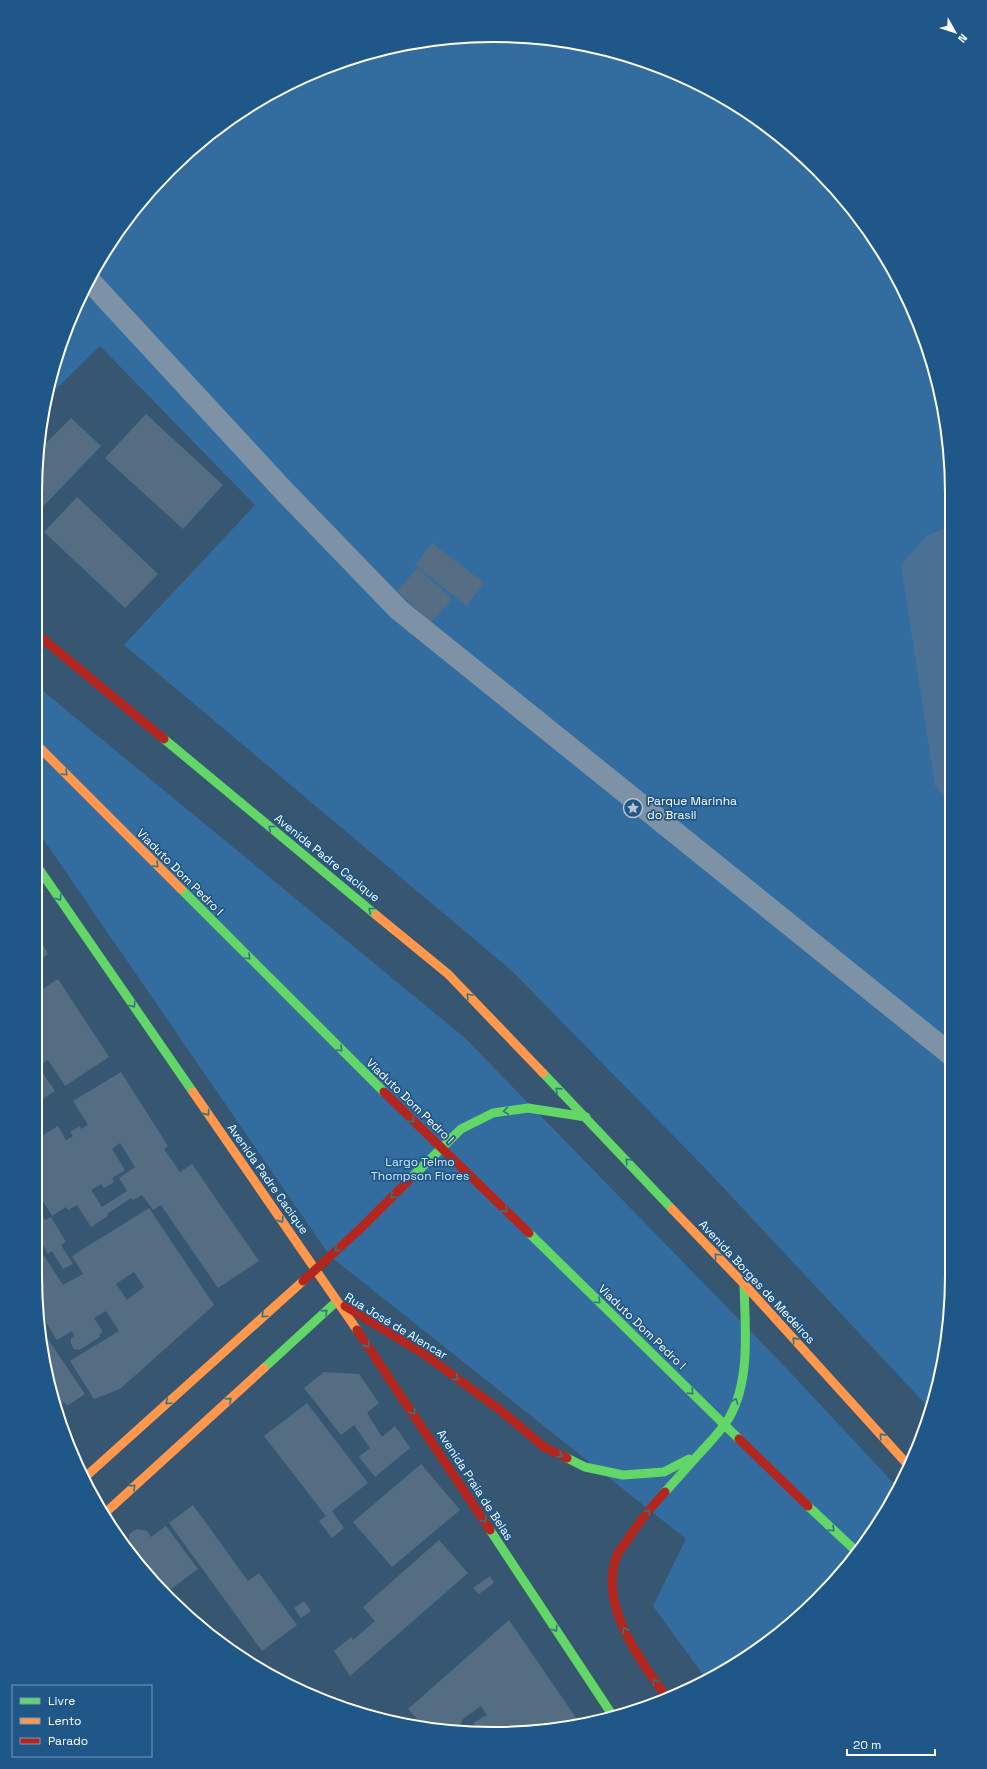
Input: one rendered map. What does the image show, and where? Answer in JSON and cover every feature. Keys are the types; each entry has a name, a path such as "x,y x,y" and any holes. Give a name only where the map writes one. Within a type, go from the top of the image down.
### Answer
{"main road":[{"name":"Avenida Padre Cacique","path":"42,638 448,974 548,1081 586,1117"},
{"name":"Viaduto Dom Pedro I","path":"42,751 384,1092 853,1548"},
{"name":"Avenida Padre Cacique","path":"42,873 315,1269"},
{"path":"89,1474 360,1229 461,1128 494,1113 528,1108 586,1117"},
{"name":"Avenida Borges de Medeiros","path":"586,1117 744,1284 905,1461"},
{"name":"Avenida Praia de Belas","path":"315,1269 391,1379 610,1712"},
{"path":"664,1694 642,1664 619,1619 612,1587 615,1559 632,1531 697,1455 719,1432 732,1411 742,1380 746,1348 744,1284"},
{"name":"Rua José de Alencar","path":"108,1510 337,1301 424,1354 500,1410 544,1447 585,1467 623,1475 664,1472 697,1455"}],"street":[{"path":"94,285 284,491 399,610 945,1050"}],"green space":[{"name":"Parque Marinha do Brasil","path":"464,43 523,43 552,46 610,57 666,76 719,102 768,135 813,174 852,219 885,268 911,321 930,377 941,435 944,464 945,1276 941,1334 936,1364 926,1405 705,1168 511,970 124,645 255,505 100,346 54,391 66,348 76,321 102,268 135,219 174,174 219,135 268,102 321,76 377,57 405,51"},
{"name":"Largo Telmo Thompson Flores","path":"42,690 465,1038 789,1371 894,1483 885,1501 852,1550 813,1595 768,1634 719,1667 703,1675 653,1606 686,1539 330,1256 42,837"}],"shaded area":[{"path":"945,529 945,796 935,786 901,565 927,535"}],"building":[{"path":"146,414 223,485 183,529 105,458"},
{"path":"71,418 101,446 42,508 43,464 45,444"},
{"path":"77,497 158,574 125,608 44,532"},
{"path":"432,543 484,583 467,606 415,565"},
{"path":"418,568 452,599 431,622 397,591"},
{"path":"42,943 48,954 42,958"},
{"path":"58,979 109,1057 65,1086 48,1060 42,1064 42,989"},
{"path":"42,1072 55,1091 42,1099"},
{"path":"121,1072 168,1146 164,1149 180,1172 192,1164 259,1261 218,1288 161,1205 153,1210 142,1195 133,1200 131,1198 91,1227 77,1205 68,1210 66,1207 52,1216 42,1200 42,1151 44,1150 42,1146 42,1136 58,1126 66,1140 73,1136 70,1132 80,1126 81,1129 88,1125 73,1101","holes":["120,1143 135,1167 119,1178 127,1191 102,1207 91,1190 101,1184 104,1188 114,1182 112,1178 125,1170 112,1149"]},
{"path":"149,1208 214,1305 120,1389 94,1399 70,1361 119,1331 106,1311 94,1318 103,1332 99,1335 100,1337 79,1350 74,1349 71,1343 71,1338 74,1336 72,1331 57,1340 45,1320 42,1257 44,1256 63,1285 83,1274 72,1256","holes":["134,1272 144,1287 127,1300 116,1284"]},
{"path":"42,1215 45,1220 51,1217 66,1242 61,1245 73,1264 63,1269 52,1251 48,1254 42,1243"},
{"path":"47,1337 85,1394 67,1406 64,1402 61,1404 57,1392"},
{"path":"324,1372 359,1374 379,1403 367,1413 382,1437 395,1426 410,1448 375,1477 359,1457 370,1448 354,1425 341,1435 304,1388"},
{"path":"307,1403 368,1483 332,1511 344,1528 332,1538 319,1521 326,1516 264,1436"},
{"path":"421,1464 460,1510 392,1567 353,1522"},
{"path":"193,1505 248,1581 259,1573 297,1625 262,1651 169,1523"},
{"path":"166,1526 198,1569 170,1590 129,1542 129,1534 137,1529 147,1531 151,1537"},
{"path":"439,1540 468,1573 350,1676 334,1651 351,1637 353,1640 375,1621 363,1607"},
{"path":"490,1576 494,1583 479,1594 473,1588"},
{"path":"304,1601 311,1611 301,1618 294,1608"},
{"path":"509,1620 577,1719 523,1726 475,1726 473,1723 487,1715 481,1706 463,1719 460,1726 418,1720 408,1709"}],"traffic: fast":[{"path":"164,739 376,915"},
{"path":"42,873 193,1092"},
{"path":"181,889 384,1092"},
{"path":"543,1073 672,1209"},
{"path":"410,1179 461,1129 493,1113 528,1108 586,1117"},
{"path":"529,1233 739,1439"},
{"path":"665,1492 719,1432 729,1418 736,1403 744,1370 744,1284"},
{"path":"264,1368 337,1301"},
{"path":"567,1458 585,1467 623,1475 664,1472 689,1459"},
{"path":"808,1506 853,1548"},
{"path":"490,1530 610,1712"}],"traffic: slow":[{"path":"42,750 181,889"},
{"path":"376,915 448,974 543,1073"},
{"path":"193,1092 357,1330"},
{"path":"672,1209 744,1284 905,1461"},
{"path":"89,1474 303,1281"},
{"path":"108,1510 264,1368"}],"traffic: jam":[{"path":"42,638 164,739"},
{"path":"384,1092 529,1233"},
{"path":"303,1281 360,1229 410,1179"},
{"path":"345,1306 424,1354 500,1410 544,1447 567,1458"},
{"path":"357,1330 490,1530"},
{"path":"739,1439 808,1506"},
{"path":"664,1694 635,1651 626,1633 618,1614 613,1595 612,1576 618,1553 643,1517 665,1492"}],"place":[{"name":"Parque Marinha do Brasil","path":"633,808"}]}
